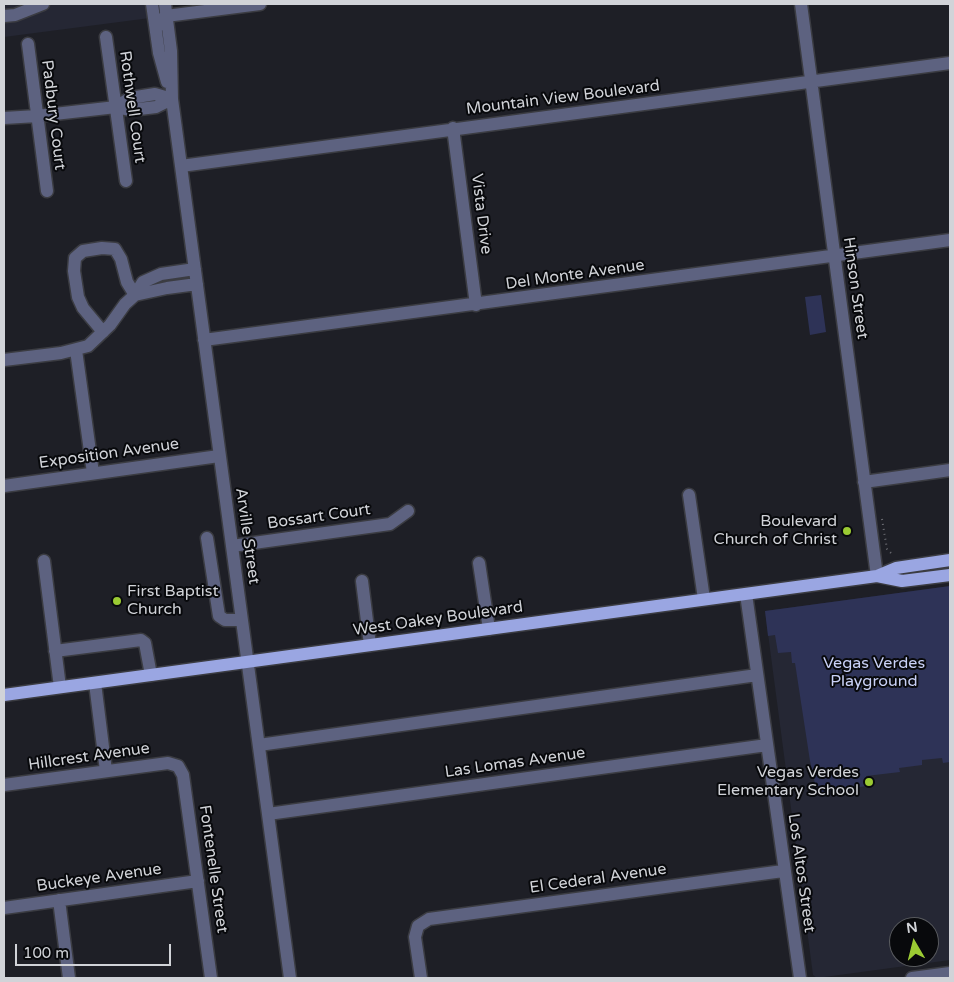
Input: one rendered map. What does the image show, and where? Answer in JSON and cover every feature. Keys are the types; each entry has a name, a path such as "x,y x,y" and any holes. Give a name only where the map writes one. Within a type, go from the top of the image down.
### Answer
{"main road":[{"name":"West Oakey Boulevard","path":"4,695 877,576 896,568 950,560"},
{"name":"West Oakey Boulevard","path":"877,576 902,581 950,575"}],"street":[{"path":"4,16 15,15 43,4"},
{"name":"Arville Street","path":"152,4 159,53 172,99"},
{"path":"156,29 165,10 260,4"},
{"name":"Hinson Street","path":"801,4 877,576"},
{"name":"Arville Street","path":"165,10 171,51 172,99 290,978"},
{"name":"Rothwell Court","path":"106,37 126,181"},
{"name":"Padbury Court","path":"28,44 47,190"},
{"name":"Mountain View Boulevard","path":"181,166 453,128 950,63"},
{"path":"4,118 116,107 132,110 155,94 172,99"},
{"name":"Vista Drive","path":"453,128 476,305"},
{"name":"Del Monte Avenue","path":"204,340 950,240"},
{"path":"103,332 84,308 78,297 74,271 76,258 83,251 102,248 115,249 121,258 127,282 135,295"},
{"path":"4,360 61,353 88,346 103,332 125,304 135,295 143,282 161,274 195,269"},
{"path":"135,295 197,284"},
{"path":"76,350 93,473"},
{"name":"Exposition Avenue","path":"4,486 220,456"},
{"path":"864,482 950,470"},
{"path":"689,495 704,599"},
{"name":"Bossart Court","path":"232,546 390,524 408,511"},
{"path":"207,538 219,616 225,620 242,620"},
{"path":"44,560 60,687"},
{"path":"479,563 489,629"},
{"path":"362,581 370,645"},
{"name":"Los Altos Street","path":"746,594 800,978"},
{"path":"55,652 141,640 145,643 151,675"},
{"path":"259,745 757,675"},
{"path":"95,683 106,771"},
{"name":"Las Lomas Avenue","path":"268,814 767,745"},
{"name":"Hillcrest Avenue","path":"4,785 168,763 178,766"},
{"name":"Fontenelle Street","path":"178,766 183,775 211,978"},
{"name":"El Cederal Avenue","path":"421,978 415,937 418,926 429,919 784,871"},
{"name":"Buckeye Avenue","path":"4,908 198,881"},
{"path":"59,900 69,978"},
{"path":"912,978 950,973"}],"shaded area":[{"path":"4,4 148,4 150,18 4,37"},
{"name":"Vegas Verdes Elementary School","path":"950,586 950,960 939,961 939,917 889,917 889,967 898,967 817,978 813,975 765,611"}],"green space":[{"path":"821,295 826,332 810,335 805,297"},
{"name":"Vegas Verdes Playground","path":"950,586 950,762 943,763 942,758 922,760 922,765 899,768 900,772 866,776 867,786 817,793 810,761 795,663 792,663 791,652 778,653 775,635 768,636 765,611"}],"place":[{"name":"Boulevard Church of Christ","path":"847,531"},
{"name":"First Baptist Church","path":"117,601"},
{"name":"Vegas Verdes Elementary School","path":"869,782"}]}
